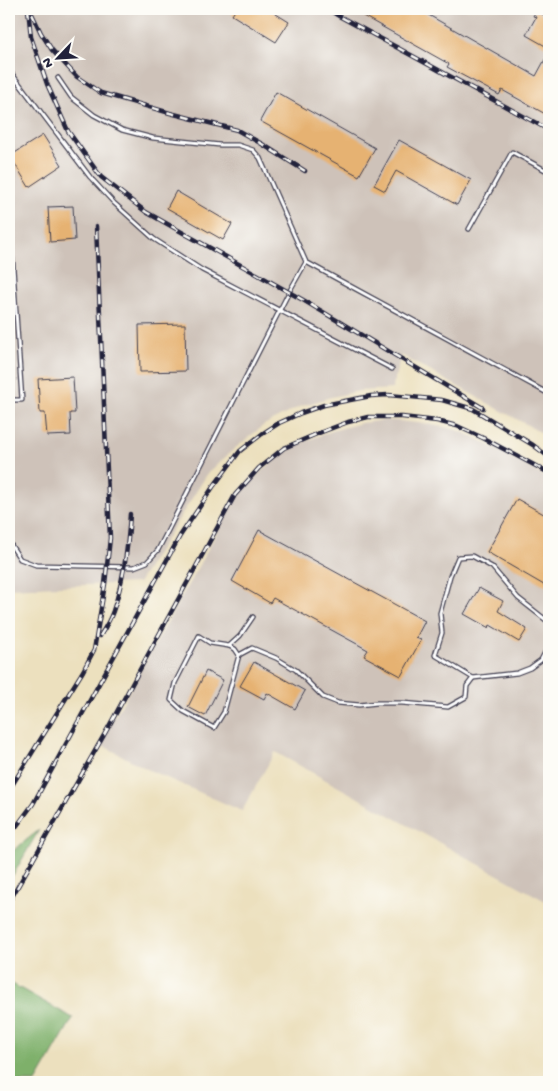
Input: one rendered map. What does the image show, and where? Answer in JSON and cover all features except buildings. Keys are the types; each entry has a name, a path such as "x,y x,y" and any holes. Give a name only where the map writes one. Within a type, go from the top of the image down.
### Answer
{"lane":[{"path":"539,9 549,14"},
{"path":"9,70 90,177 114,203 154,239 202,270 392,369"},
{"path":"58,78 71,97 94,115 122,130 152,138 238,145 253,150 260,158 306,262 549,394"},
{"path":"9,87 16,81"},
{"path":"469,229 512,152 549,172"},
{"path":"9,208 22,400 9,400"},
{"path":"9,542 20,559 36,564 134,567 147,562 158,550 306,262"},
{"path":"549,621 518,598 492,567 472,556 458,557 450,576 440,613 442,633 435,656 473,678 517,673 530,668 542,660 549,645"},
{"path":"229,646 240,636 253,617"},
{"path":"240,655 229,646 210,643 199,636 174,683 171,700 182,711 214,728 224,712 240,655 252,648 276,658 296,670 324,697 338,703 359,705 402,703 448,708 466,697 467,686 473,678"},
{"path":"390,1081 395,1082"}],"shaded area":[{"path":"9,9 549,9 549,437 401,355 392,389 359,391 299,407 264,425 234,449 208,473 138,583 9,588"},
{"path":"385,420 430,424 457,430 476,438 549,479 549,903 275,752 242,811 149,770 100,744 225,518 249,483 278,457 303,442 361,423"}],"green space":[{"path":"39,830 9,882 9,854"},
{"path":"9,982 73,1018 36,1082 9,1082"}],"railway":[{"path":"28,9 31,37 47,84 68,131 101,177 146,212 303,300 483,408"},
{"path":"328,9 549,130"},
{"path":"32,14 52,50 77,77 101,93 237,130 305,171"},
{"path":"9,790 94,650 105,584 110,538 96,226"},
{"path":"9,833 16,827 33,804 180,536 240,451 262,434 279,423 324,405 371,396 388,395 442,400 473,409 533,445 549,457"},
{"path":"9,902 108,728 235,495 259,468 284,448 348,422 368,417 402,417 437,421 457,426 549,473"},
{"path":"100,636 112,614 123,575 130,514"}]}
